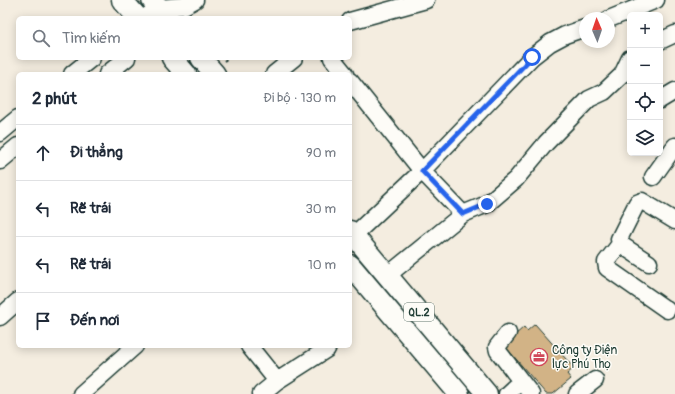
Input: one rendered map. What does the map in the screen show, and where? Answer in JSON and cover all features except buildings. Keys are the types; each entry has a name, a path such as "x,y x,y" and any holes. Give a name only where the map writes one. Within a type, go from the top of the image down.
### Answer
{"main road":[{"path":"122,0 136,16"},
{"path":"174,60 184,72"},
{"path":"203,60 213,72"},
{"name":"QL.2","path":"352,233 487,394"},
{"name":"QL.2","path":"352,267 459,394"}],"street":[{"path":"352,20 426,0"},
{"path":"618,11 656,0"},
{"path":"352,233 422,171 532,57 550,43 579,30"},
{"path":"663,40 675,34"},
{"path":"74,72 90,60"},
{"path":"110,72 124,60"},
{"path":"276,72 292,60"},
{"path":"334,60 342,72"},
{"path":"388,275 463,214 487,204 516,179 546,142 589,99 604,92 622,75 627,64"},
{"path":"352,84 422,171 463,214"},
{"path":"663,98 675,91"},
{"path":"0,133 16,120"},
{"path":"0,162 16,148"},
{"path":"653,177 673,154"},
{"path":"667,310 607,268 606,262 620,244 619,239 637,203 642,201 675,221"},
{"path":"620,244 649,263"},
{"path":"0,317 16,303"},
{"path":"508,333 497,347 498,351 531,394"},
{"path":"81,394 133,348"},
{"path":"250,348 277,381"},
{"path":"262,394 277,381 328,348"},
{"path":"577,394 595,380"},
{"path":"507,394 521,381"}],"place":[{"name":"Công ty Điện lực Phú Thọ","path":"539,357"}],"route":[{"path":"487,204 463,214 422,171 532,57"}]}
